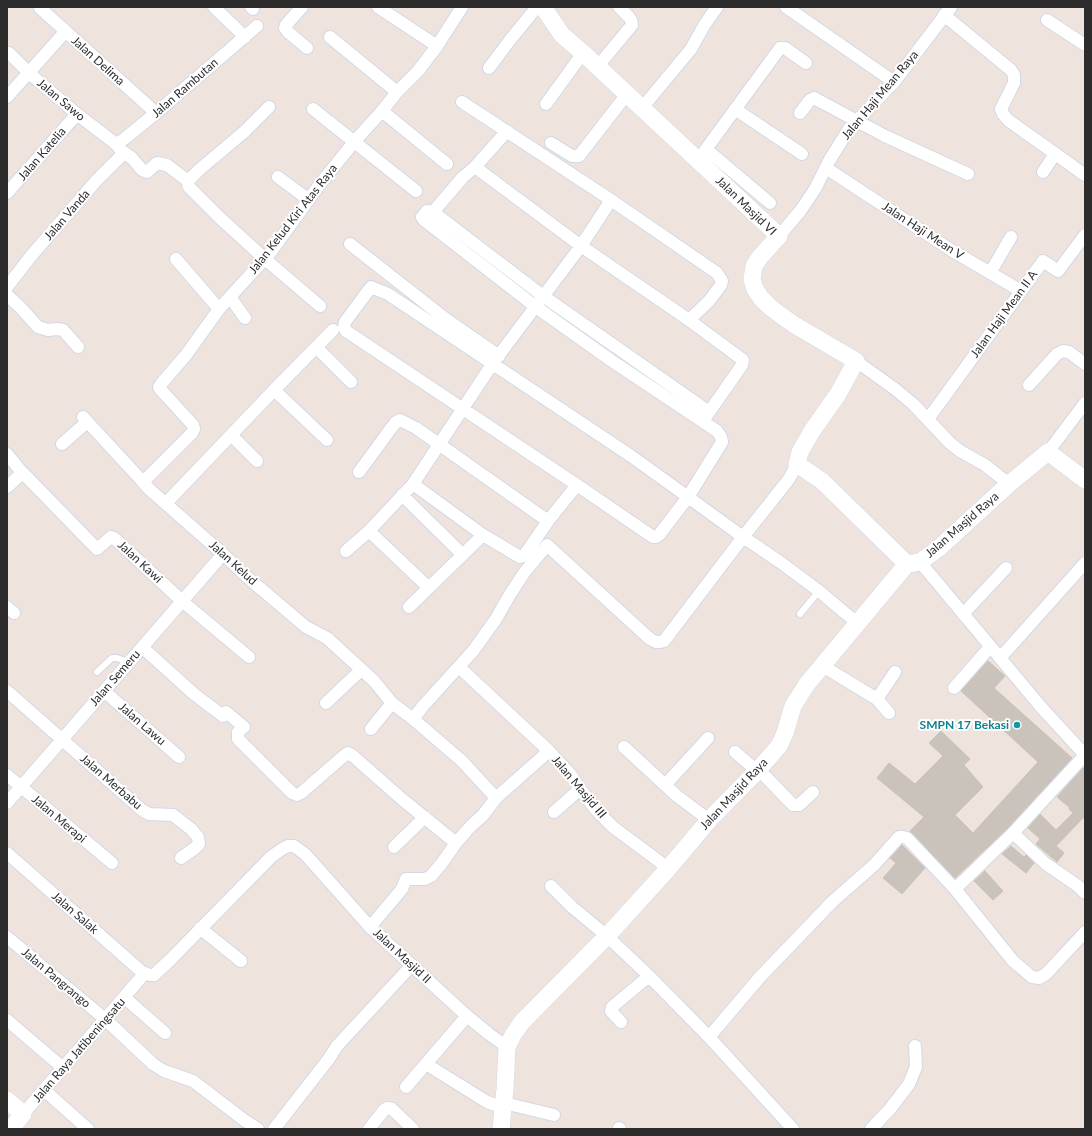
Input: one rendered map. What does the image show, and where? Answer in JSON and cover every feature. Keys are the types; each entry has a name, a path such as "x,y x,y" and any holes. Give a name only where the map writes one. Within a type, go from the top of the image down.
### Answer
{"street":[{"name":"Jalan Rambutan","path":"119,147 124,139 251,31 214,7"},
{"path":"302,7 285,28 308,48"},
{"path":"378,7 437,46"},
{"name":"Jalan Kelud Kiri Atas Raya","path":"143,482 192,433 194,429 193,425 159,386 186,354 219,309 265,259 354,142 397,92 418,71 437,46 462,7"},
{"path":"489,68 537,7"},
{"name":"Jalan Masjid VI","path":"543,7 579,59 598,66 642,108 702,155 779,236 754,266 752,279 755,289 761,298 771,308 793,324 856,361 895,389 928,419 950,443 960,451 985,465 1009,484"},
{"path":"598,66 632,25 629,17 619,7"},
{"path":"642,108 691,49 705,24 717,7"},
{"path":"786,7 894,82"},
{"name":"Jalan Delima","path":"40,8 156,113"},
{"name":"Jalan Haji Mean Raya","path":"779,236 801,210 815,189 840,142 857,120 894,82 948,9 1011,70 1014,76 1014,83 1003,104 1001,110 1003,114 1008,120 1085,175"},
{"path":"1048,20 1085,45"},
{"path":"7,97 65,32"},
{"path":"330,37 397,92"},
{"path":"770,203 702,155 780,48 785,48 806,63"},
{"name":"Jalan Sawo","path":"8,54 77,114 132,158 142,170 147,172 158,163 171,168 188,181"},
{"path":"546,104 579,59"},
{"path":"551,143 572,156 579,156 627,94"},
{"path":"800,113 810,100 814,98 884,136 930,155 968,174"},
{"path":"462,102 611,200 720,276 722,281 721,285 708,301 689,320"},
{"path":"270,107 244,132 200,169 188,181 189,187 265,259 320,306"},
{"path":"313,109 416,191"},
{"path":"735,109 802,154"},
{"path":"382,110 447,164"},
{"name":"Jalan Katelia","path":"7,194 77,114"},
{"path":"433,212 463,177 475,167 507,131"},
{"name":"Jalan Vanda","path":"7,286 100,176 120,157 119,147"},
{"path":"1043,172 1055,154"},
{"path":"475,167 581,246 689,320 743,360 742,365 702,422"},
{"name":"Jalan Haji Mean V","path":"826,168 951,250 1021,291"},
{"path":"278,177 309,200"},
{"path":"346,551 369,531 413,484 440,445 462,408 581,246 611,200"},
{"path":"496,360 388,294 375,288 368,290 345,322 344,327 346,331 653,537 659,535 688,497 722,442 721,436 717,431 612,361 536,307 423,218 427,210 433,212 543,296 709,412"},
{"name":"Jalan Haji Mean II A","path":"928,419 1043,261 1058,271 1085,235"},
{"path":"990,273 1011,237"},
{"path":"350,244 496,360 819,591 857,623"},
{"path":"176,259 219,309"},
{"path":"7,296 38,326 48,330 63,330 78,348"},
{"path":"230,297 245,318"},
{"path":"166,503 333,330"},
{"path":"317,348 351,382"},
{"path":"1029,385 1057,354 1063,351 1069,352 1085,364"},
{"path":"413,719 473,651 496,619 524,573 547,545 635,627 650,639 660,642 664,640 743,536 789,479 797,464 800,452 812,431 838,394 856,361"},
{"path":"274,390 327,440"},
{"path":"1085,402 1048,452 1085,480"},
{"name":"Jalan Kelud","path":"62,444 85,419 149,489 223,554 246,577 306,627 327,638 361,670"},
{"path":"359,472 395,423 400,420 407,422 416,428 548,521"},
{"path":"231,435 256,460"},
{"name":"Jalan Masjid Raya","path":"501,1129 504,1105 507,1047 522,1022 607,936 667,870 709,820 779,746 785,733 793,706 807,684 857,623 913,563 939,548 1009,484 1048,452"},
{"path":"7,454 20,470 20,475 7,487"},
{"path":"797,464 822,481 913,563 964,614 1041,707 1085,755 1013,833 955,889"},
{"name":"Jalan Kawi","path":"20,470 97,549 111,537 114,538 182,601 249,657"},
{"path":"413,484 483,535 520,558 524,556 548,521 577,485"},
{"path":"402,495 462,554"},
{"path":"369,531 428,587"},
{"path":"409,606 483,535"},
{"name":"Jalan Semeru","path":"7,803 223,554"},
{"path":"1000,658 1085,563"},
{"path":"964,614 1006,568"},
{"path":"142,647 194,694 223,716 226,712 244,727 238,732 238,739 292,792 297,795 301,793 348,754 353,756 403,800 456,843"},
{"path":"954,688 990,647"},
{"path":"821,666 877,699 889,713"},
{"name":"Jalan Masjid III","path":"459,667 548,750 571,775 580,789 613,827 660,862 667,870"},
{"path":"326,703 361,670 374,681 392,703 462,761 496,798"},
{"path":"877,699 896,672"},
{"name":"Jalan Merbabu","path":"7,690 142,810 149,814 173,815 191,829 198,837 199,844 181,858"},
{"name":"Jalan Lawu","path":"104,691 179,757"},
{"path":"371,729 392,703"},
{"path":"665,785 708,738"},
{"path":"624,747 665,785 709,820"},
{"path":"370,927 399,893 406,879 409,878 417,880 429,878 456,843 483,815 496,798 548,750"},
{"path":"735,752 756,771 765,776 793,805 799,805 812,792"},
{"name":"Jalan Merapi","path":"7,774 112,863"},
{"path":"554,812 580,789"},
{"path":"394,847 425,817"},
{"path":"1013,833 1046,864 1078,886 1085,893"},
{"path":"709,1037 760,977 832,902 874,865 899,837 907,838 955,889 1013,961 1032,977 1039,978 1046,974 1085,932"},
{"name":"Jalan Masjid II","path":"200,928 271,857 288,846 294,846 305,854 370,927 467,1016 507,1047"},
{"name":"Jalan Salak","path":"7,854 143,973"},
{"path":"552,886 572,907 607,936 649,976 709,1037 793,1129"},
{"path":"143,973 154,975 200,928 241,962"},
{"name":"Jalan Pangrango","path":"7,937 105,1019 153,1064 164,1071 193,1081 241,1125 258,1129"},
{"path":"274,1129 328,1060 337,1046 412,965"},
{"name":"Jalan Raya Jatibeningsatu","path":"11,1129 143,973"},
{"path":"621,1022 611,1011 612,1007 649,976"},
{"path":"124,997 165,1033"},
{"path":"406,1087 467,1016"},
{"path":"7,1020 63,1068"},
{"path":"871,1129 890,1109 909,1084 916,1067 915,1046"},
{"path":"426,1064 488,1102 554,1115"},
{"path":"44,1090 88,1129"},
{"path":"7,1100 23,1114"},
{"path":"369,1129 387,1108 392,1109 413,1129"}],"lane":[{"path":"800,614 819,591"},
{"path":"97,672 112,658 117,658 128,662"}],"building":[{"path":"988,661 1005,676 994,688 1072,758 1008,828 955,878 910,831 924,817 877,778 889,763 915,784 943,756 929,743 941,731 970,759 964,765 983,787 955,815 973,833 1038,762 961,691"},
{"path":"1083,768 1085,770 1085,816 1056,846 1064,853 1057,862 1036,844 1040,839 1028,828 1040,814 1056,830 1073,813 1069,809 1070,808 1057,797"},
{"path":"902,845 925,868 902,894 883,878 896,863 890,858"},
{"path":"1011,846 1024,857 1026,855 1034,863 1026,873 1002,854"},
{"path":"985,871 1003,891 993,900 974,881"}],"place":[{"name":"SMPN 17 Bekasi","path":"1017,725"}]}
